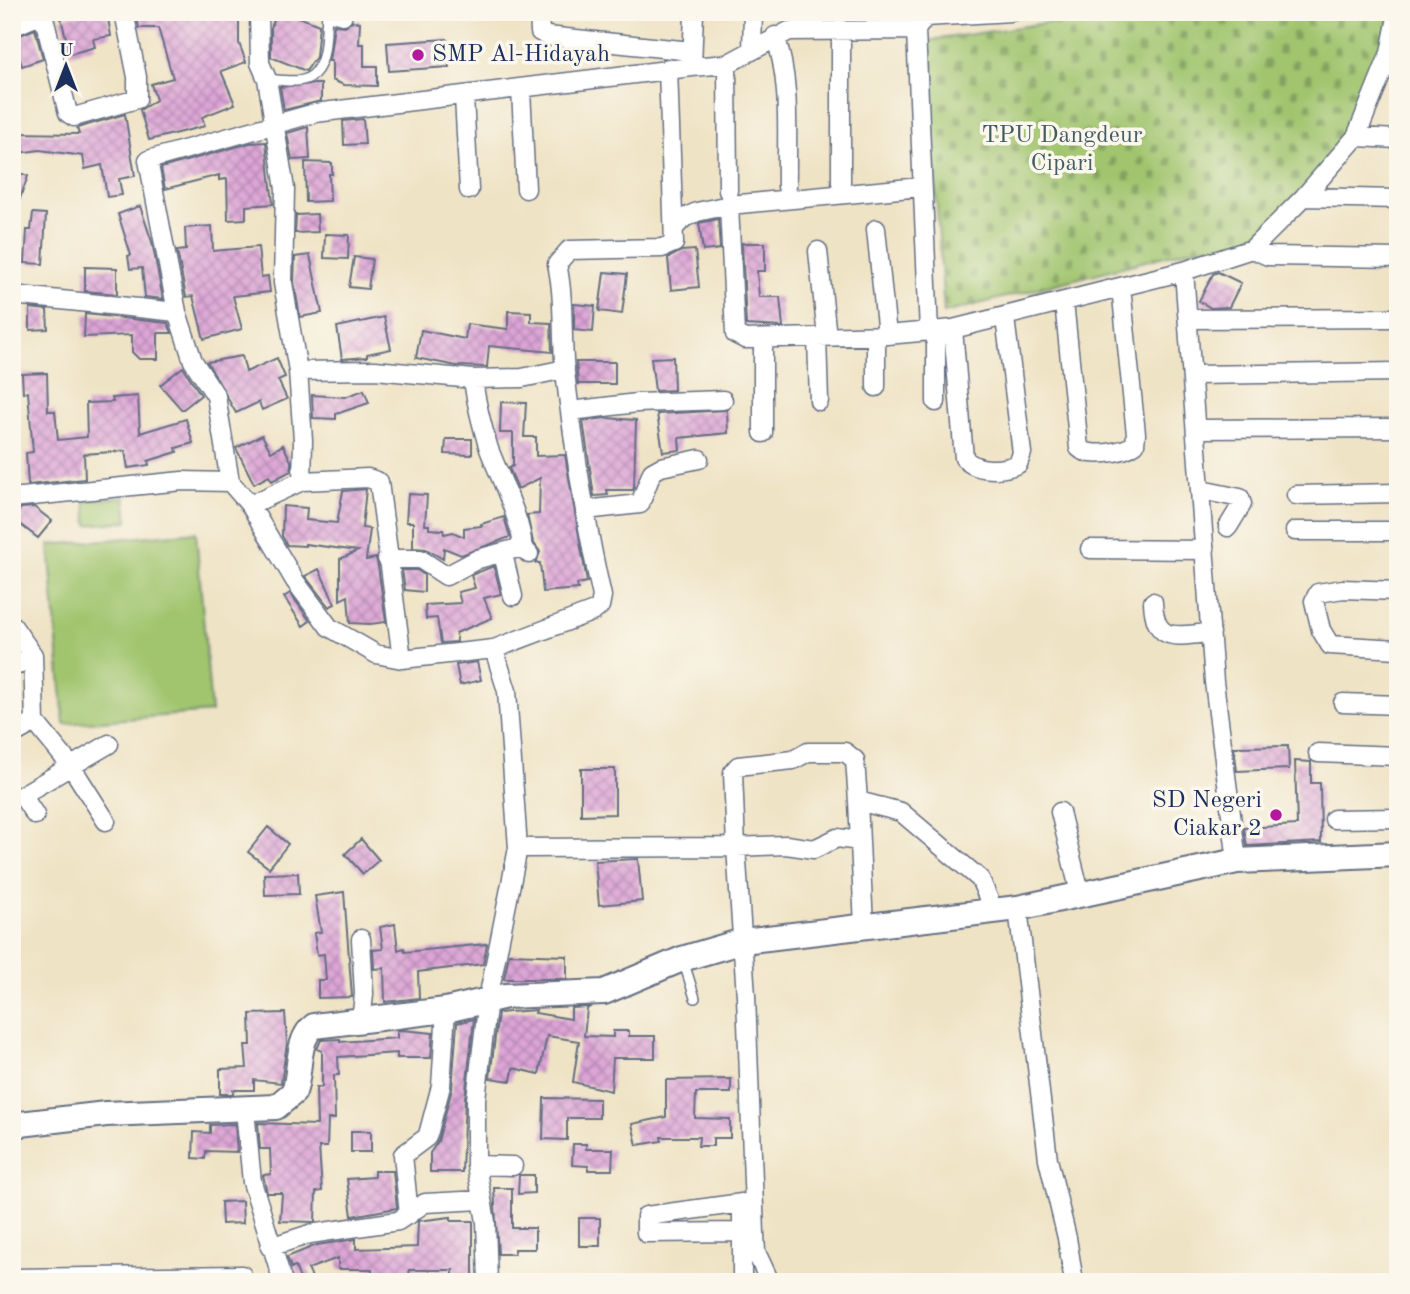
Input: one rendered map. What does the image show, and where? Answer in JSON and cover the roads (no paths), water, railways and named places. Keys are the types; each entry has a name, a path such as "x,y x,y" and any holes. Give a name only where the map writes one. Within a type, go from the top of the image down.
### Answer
{"street":[{"path":"12,27 45,13 68,113 74,117 137,99 137,77 124,12"},
{"path":"259,12 257,25 260,63 267,79 285,189 283,283 298,371 303,440 302,481"},
{"path":"539,12 540,32 547,36 727,64 775,36 811,20 841,29 870,20 922,20 1012,12"},
{"path":"691,59 694,12"},
{"path":"751,51 753,12"},
{"path":"727,64 735,334 745,339 882,336 939,331 1005,318 1184,271 1252,249 1304,197 1356,137 1390,53 1398,12"},
{"path":"922,20 921,187 939,331 964,458 972,465 983,468 1007,468 1018,464 1022,453 1005,318"},
{"path":"841,29 841,183"},
{"path":"775,36 783,58 785,80 787,187"},
{"path":"668,68 674,243 662,248 569,250 559,259 565,369 584,510 602,596 600,607 494,649 402,659 376,654 329,627 295,581 250,505 230,482 216,396 194,361 177,312 148,160 274,122 315,113 521,90 668,68 691,59"},
{"path":"521,90 526,190"},
{"path":"464,97 469,190"},
{"path":"1356,137 1398,139"},
{"path":"674,228 684,218 729,198 921,187"},
{"path":"1304,197 1398,198"},
{"path":"876,229 882,336 876,387"},
{"path":"1252,249 1268,256 1398,258"},
{"path":"818,251 822,337 819,401"},
{"path":"1184,271 1190,319 1211,634 1237,861"},
{"path":"1064,302 1079,448 1086,453 1122,450 1135,444 1136,434 1121,287"},
{"path":"12,295 177,312"},
{"path":"1190,319 1398,318"},
{"path":"936,402 939,331"},
{"path":"763,339 763,433"},
{"path":"298,371 375,370 473,379 522,378 565,369"},
{"path":"1193,375 1398,372"},
{"path":"387,559 420,559 446,576 478,559 525,551 521,532 476,406 473,379"},
{"path":"571,411 637,403 723,400"},
{"path":"1197,429 1398,428"},
{"path":"584,510 640,504 652,472 673,464 699,459"},
{"path":"250,505 302,481 368,478 379,482 402,659"},
{"path":"12,498 182,481 230,482"},
{"path":"1201,490 1240,498 1242,504 1228,527"},
{"path":"1296,495 1398,493"},
{"path":"1295,531 1398,531"},
{"path":"1090,549 1205,550"},
{"path":"503,554 513,596"},
{"path":"1398,591 1329,590 1318,593 1314,601 1321,630 1330,645 1398,649"},
{"path":"1153,602 1155,625 1163,632 1173,635 1211,634"},
{"path":"12,625 33,655 34,722 71,766 106,821"},
{"path":"488,1282 482,1200 476,1165 476,1099 488,999 518,848 507,691 494,649"},
{"path":"12,668 33,655"},
{"path":"1343,703 1398,705"},
{"path":"12,735 34,722"},
{"path":"34,815 22,795 109,744"},
{"path":"770,1282 756,1252 733,772 738,766 793,760 808,752 845,752 855,760 864,926"},
{"path":"1318,753 1398,756"},
{"path":"858,801 901,812 981,879 1006,909 1048,1159 1068,1238 1074,1282"},
{"path":"1060,812 1080,893"},
{"path":"1334,818 1398,818"},
{"path":"518,848 786,845 814,849 837,838 860,841"},
{"path":"12,1125 106,1114 276,1107 289,1099 297,1083 303,1044 310,1029 320,1024 361,1022 446,1010 488,999 536,993 604,992 682,959 743,941 1006,909 1237,861 1398,854"},
{"path":"361,939 364,994 361,1022"},
{"path":"409,1215 404,1155 405,1151 426,1138 429,1131 441,1086 446,1010"},
{"path":"244,1110 251,1175 270,1247 283,1282"},
{"path":"476,1165 513,1166"},
{"path":"270,1247 310,1234 387,1223 409,1215 425,1203 482,1200"},
{"path":"741,1232 646,1233 646,1216 741,1203 741,1232 741,1282"},
{"path":"12,1278 209,1279 242,1275"}],"lane":[{"path":"267,79 303,80 318,69 334,13"},
{"path":"682,959 695,998"}],"place":[{"name":"SMP Al-Hidayah","path":"418,55"},
{"name":"SD Negeri Ciakar 2","path":"1276,815"}],"park label":[{"name":"TPU Dangdeur Cipari","path":"1062,150"}]}
